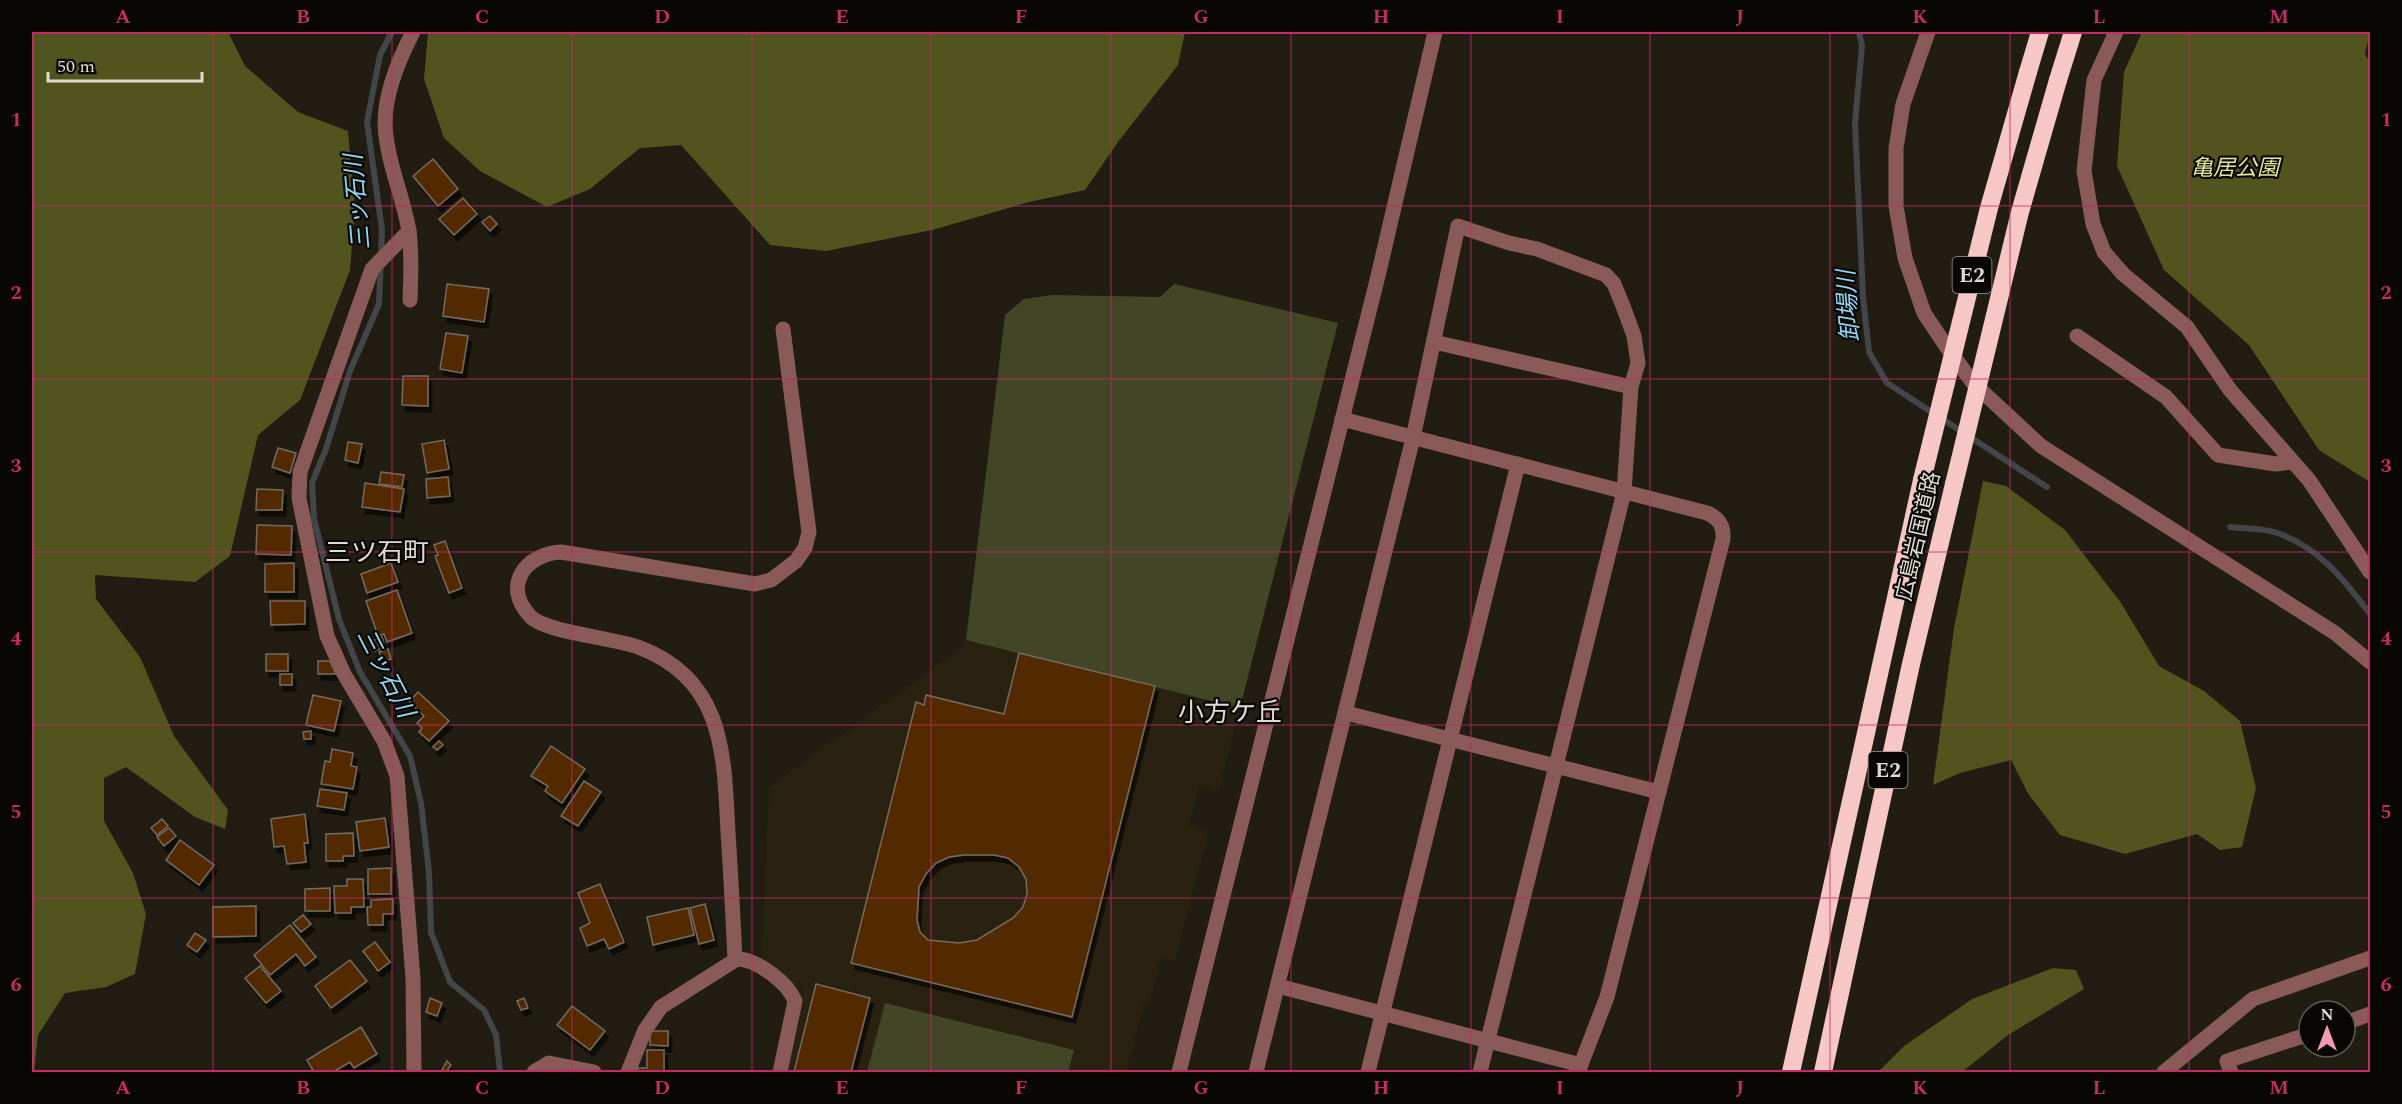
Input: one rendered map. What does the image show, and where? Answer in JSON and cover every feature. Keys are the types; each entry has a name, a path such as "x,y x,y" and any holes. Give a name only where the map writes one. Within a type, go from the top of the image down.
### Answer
{"highway":[{"name":"広島岩国道路","path":"1791,1072 1922,480 1989,208 2040,32"},
{"name":"広島岩国道路","path":"1824,1064 1908,676 1954,484 2020,212 2073,32"}],"street":[{"path":"410,300 412,263 387,146 385,121 400,58 413,32"},
{"path":"1179,1072 1342,419 1435,32"},
{"path":"1928,32 1903,104 1896,148 1896,206 1905,258 1924,313 1946,346 1973,383 2041,446 2335,633 2370,663"},
{"path":"2116,32 2094,80 2084,171 2093,224 2104,252 2123,274 2187,327 2230,390 2309,480 2370,572"},
{"path":"1256,1072 1413,438 1458,226 1509,243 1537,249 1606,275 1614,284 1634,336 1638,363 1631,387 1624,492 1480,1072"},
{"path":"405,233 372,268 300,472 299,498 327,636 344,674 384,741 397,776 413,978 414,1072"},
{"path":"735,960 724,762 717,725 709,708 686,678 656,655 620,641 547,626 532,619 521,606 517,590 520,574 525,567 530,561 545,553 561,552 755,584 785,572 805,548 809,516 783,329"},
{"path":"2077,336 2166,397 2218,455 2276,464 2291,462"},
{"path":"1434,342 1631,387"},
{"path":"1278,986 1488,1041 1580,1069 1607,997 1724,532 1719,521 1711,514 1342,419"},
{"path":"1368,1072 1518,464"},
{"path":"1346,713 1659,792"},
{"path":"2164,1072 2253,999 2370,958"},
{"path":"628,1072 645,1030 661,1007 735,960 752,962 792,992 795,1010 780,1072"},
{"path":"2231,1072 2227,1061 2297,1038"},
{"path":"534,1072 549,1063 594,1072"}],"shaded area":[{"path":"1174,284 1338,323 1219,790 1199,785 1189,825 1209,830 1175,961 1161,958 1149,1005 1144,1004 1126,1072 785,1072 802,991 762,961 769,787 963,647 967,637 1005,315 1024,299 1053,295 1160,297"}],"green space":[{"path":"32,32 228,32 245,66 298,112 348,131 355,208 350,270 300,400 258,435 230,556 195,582 95,575 96,599 140,657 174,736 228,810 225,829 195,817 126,767 104,778 104,821 133,873 146,914 135,974 106,987 65,993 38,1035 34,1072 32,1072"},
{"path":"428,32 1185,32 1178,65 1118,142 1085,190 1029,202 932,230 826,251 770,245 681,145 640,148 590,189 547,207 480,171 444,138 424,79"},
{"name":"亀居公園","path":"2142,32 2370,32 2365,54 2370,63 2370,482 2319,450 2249,345 2164,270 2117,166 2124,72"},
{"path":"1174,284 1338,323 1240,708 966,640 1005,315 1024,299 1053,295 1160,297"},
{"path":"1983,481 2006,486 2065,530 2121,603 2159,666 2204,691 2240,721 2256,788 2242,847 2220,850 2197,834 2125,854 2060,835 2029,795 2011,760 1960,773 1933,785 1954,628"},
{"path":"2053,968 2076,970 2084,989 2008,1035 1962,1072 1878,1072 1904,1046 1972,999"},
{"path":"885,1003 1074,1050 1068,1072 867,1072"}],"building":[{"path":"433,159 458,189 438,206 413,176"},
{"path":"463,198 477,214 454,235 439,219"},
{"path":"490,216 497,224 490,231 482,222"},
{"path":"447,284 489,289 484,322 443,316"},
{"path":"446,333 468,336 462,373 440,369"},
{"path":"403,376 428,376 428,406 402,405"},
{"path":"444,440 449,469 427,473 422,444"},
{"path":"348,442 362,444 358,463 345,460"},
{"path":"278,448 296,453 290,473 272,467"},
{"path":"381,472 404,475 402,487 379,484"},
{"path":"448,477 450,496 427,498 426,479"},
{"path":"365,483 404,489 400,512 362,507"},
{"path":"257,489 283,490 282,510 256,510"},
{"path":"257,525 292,526 291,555 256,554"},
{"path":"445,541 462,588 449,593 435,556 438,555 434,545"},
{"path":"294,563 294,592 265,592 265,564"},
{"path":"391,563 398,582 367,593 361,574"},
{"path":"397,590 412,633 387,642 384,634 378,636 366,601"},
{"path":"270,601 305,601 305,624 271,625"},
{"path":"382,637 385,647 375,651 372,641"},
{"path":"388,649 391,659 383,662 379,652"},
{"path":"1019,653 1155,686 1072,1017 851,963 916,702 924,705 926,695 1004,714","holes":["994,855 1008,858 1019,867 1026,879 1027,894 1023,907 1013,918 977,940 959,943 928,940 920,932 917,920 919,887 926,874 936,863 949,857"]},
{"path":"266,654 288,654 288,671 266,671"},
{"path":"318,661 330,661 336,674 318,674"},
{"path":"280,674 292,674 292,685 280,685"},
{"path":"418,692 449,721 429,741 419,732 422,728 417,723 424,716 409,702"},
{"path":"313,695 341,701 334,731 306,725"},
{"path":"311,731 311,739 304,739 303,732"},
{"path":"439,741 443,745 437,750 433,747"},
{"path":"551,746 585,769 562,803 545,791 548,786 531,776"},
{"path":"332,749 353,753 351,766 357,767 353,789 321,784 325,761 330,762"},
{"path":"584,781 601,792 578,826 561,816"},
{"path":"320,789 347,793 344,810 317,806"},
{"path":"305,814 308,843 304,843 306,862 287,864 284,846 274,847 271,819"},
{"path":"385,818 389,847 360,851 356,822"},
{"path":"162,819 168,826 157,835 151,828"},
{"path":"169,828 176,836 164,846 157,837"},
{"path":"353,833 354,856 343,856 343,861 326,861 326,834"},
{"path":"180,840 214,865 199,885 166,860"},
{"path":"391,868 391,894 368,894 368,869"},
{"path":"347,879 363,879 364,907 351,907 351,913 335,913 334,886 347,886"},
{"path":"600,884 624,942 609,949 604,939 587,946 580,928 590,923 578,893"},
{"path":"330,888 330,911 305,911 305,889"},
{"path":"393,899 393,914 383,914 383,925 368,925 367,907 371,907 371,900"},
{"path":"705,904 714,940 699,944 690,908"},
{"path":"256,906 256,936 213,937 213,907"},
{"path":"688,908 694,935 653,945 647,917"},
{"path":"303,915 311,924 301,932 293,923"},
{"path":"290,925 316,957 305,966 296,954 270,975 254,955"},
{"path":"195,933 206,940 197,952 187,945"},
{"path":"375,942 390,962 378,971 363,951"},
{"path":"350,960 367,981 331,1008 315,986"},
{"path":"260,966 281,991 266,1003 245,978"},
{"path":"816,984 870,998 851,1072 794,1072"},
{"path":"430,998 442,1003 437,1016 426,1012"},
{"path":"524,998 528,1008 521,1010 517,1001"},
{"path":"572,1006 605,1031 590,1050 557,1025"},
{"path":"361,1027 377,1054 354,1068 350,1062 333,1072 314,1072 307,1060"},
{"path":"650,1031 668,1031 668,1046 650,1045"},
{"path":"647,1050 664,1050 664,1072 638,1072 638,1068 647,1068"},
{"path":"447,1061 451,1065 446,1072 441,1072"}],"waterway":[{"name":"三ッ石川","path":"392,32 380,55 367,122 382,230 379,304 350,371 326,449 312,483 314,519 339,619 360,672 410,756 421,803 429,872 431,932 450,982 484,1010 496,1035 500,1072"},
{"name":"卸場川","path":"1859,32 1862,46 1855,123 1863,297 1869,352 1887,383 2047,487"},
{"name":"卸場川","path":"2230,527 2272,531 2306,547 2330,566 2370,614"}],"district":[{"name":"三ツ石町","path":"377,552"},
{"name":"小方ケ丘","path":"1230,712"}]}
